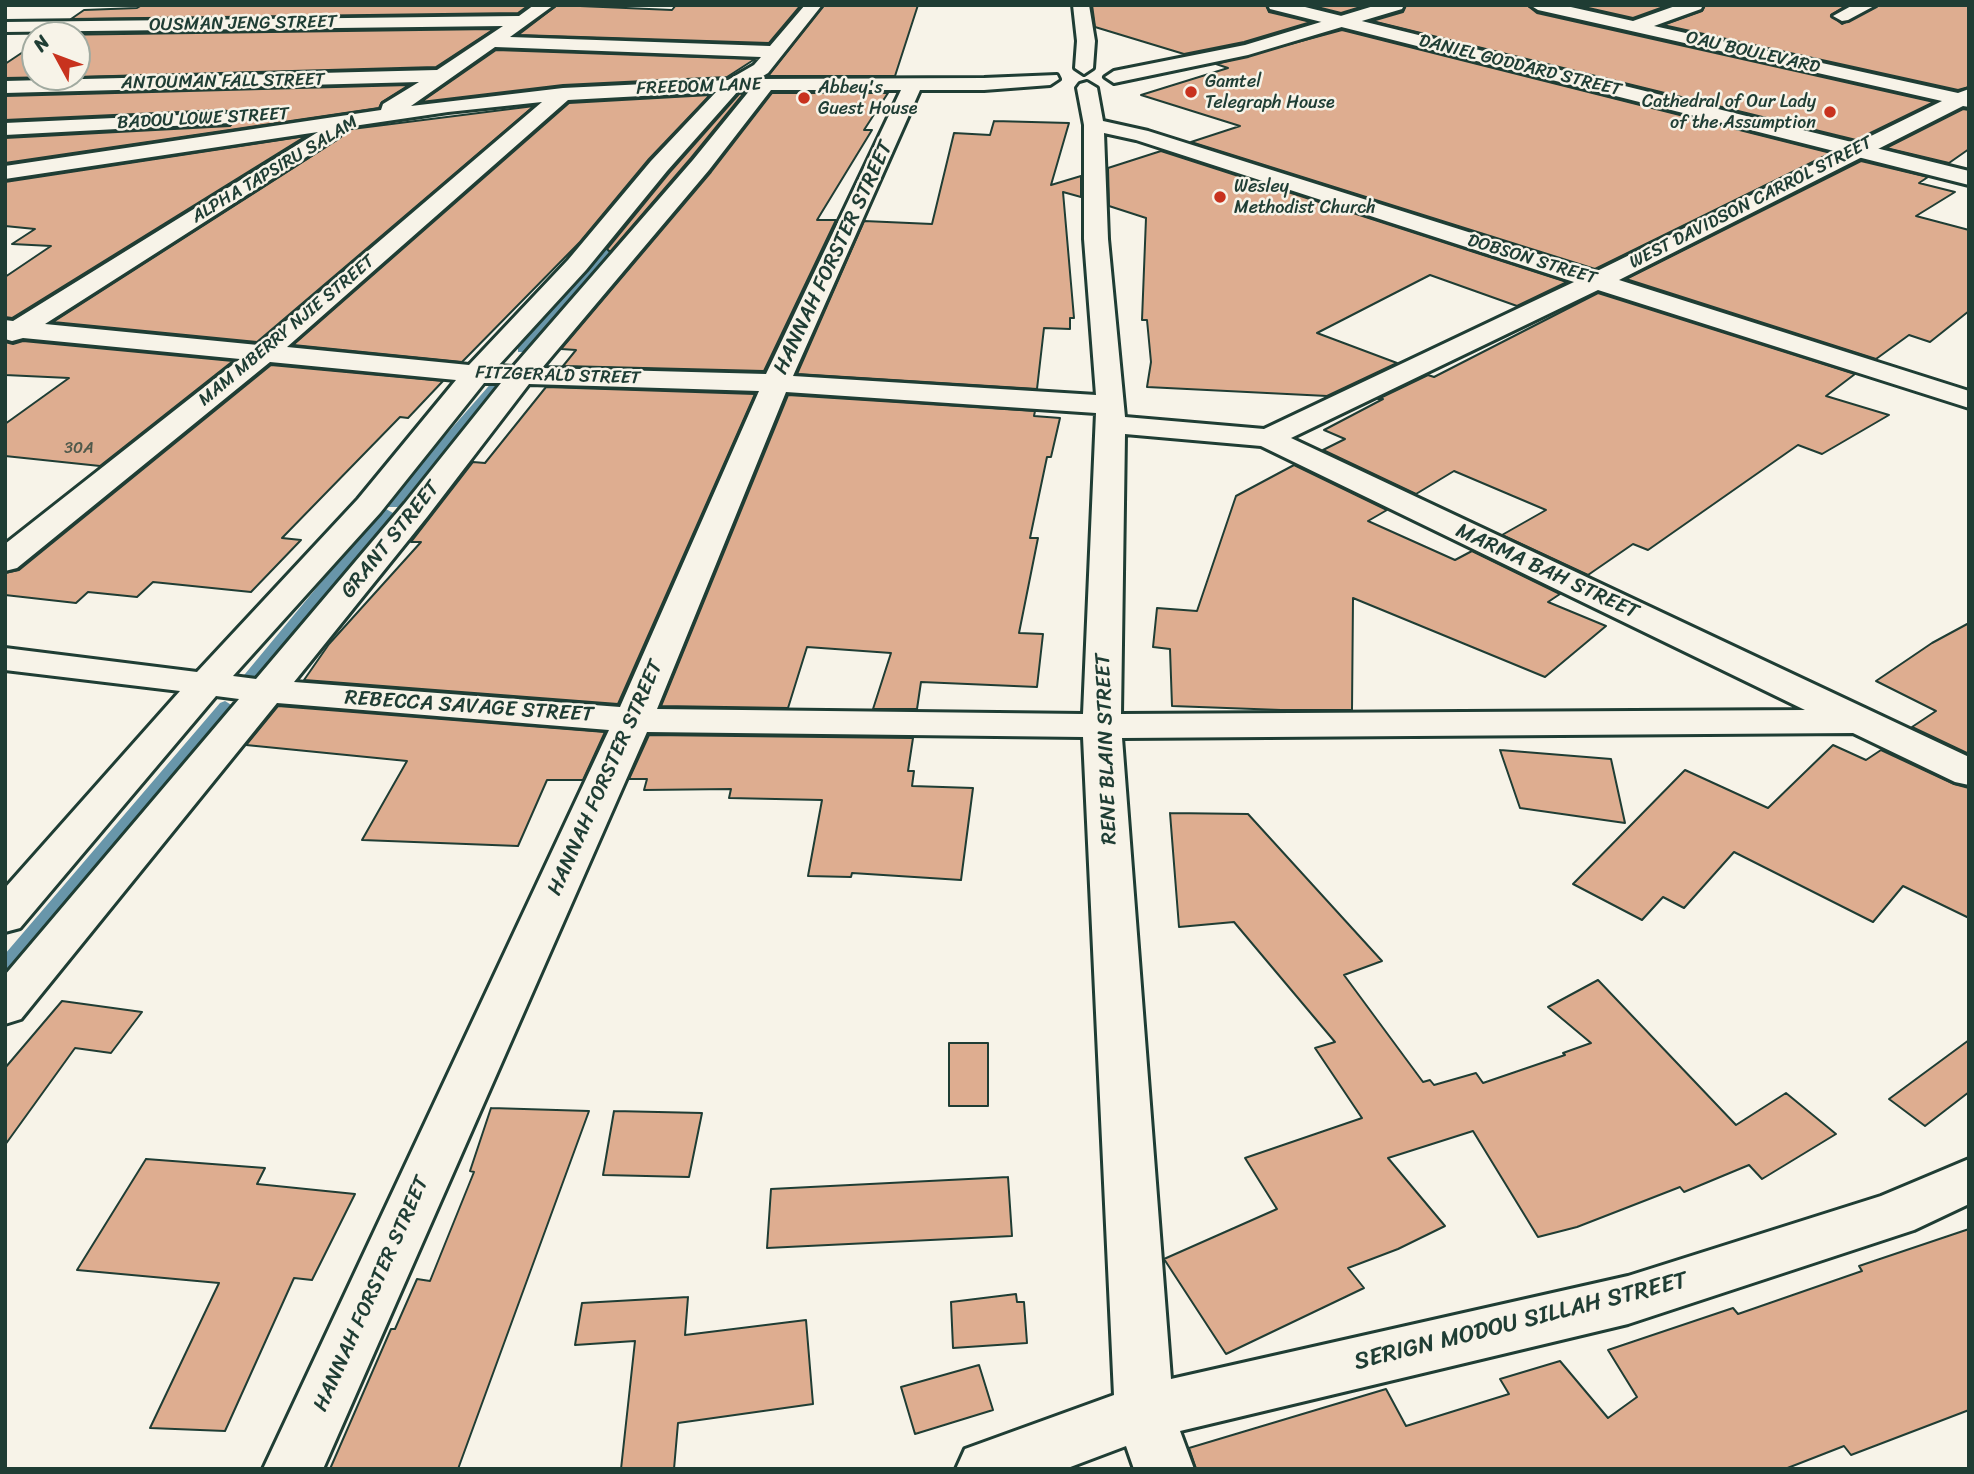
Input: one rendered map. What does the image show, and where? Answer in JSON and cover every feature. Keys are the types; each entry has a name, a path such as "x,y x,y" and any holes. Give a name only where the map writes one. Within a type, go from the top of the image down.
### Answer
{"main road":[{"name":"ALPHA TAPSIRU SALAM","path":"10,331 350,120 400,104 546,5"},
{"name":"GRANT STREET","path":"5,1007 416,509 523,373 701,165 814,5"},
{"name":"RENE BLAIN STREET","path":"1081,5 1086,41 1072,71 1094,125 1096,239 1111,415 1102,726 1144,1412 1164,1469"},
{"name":"DANIEL GODDARD STREET","path":"1276,5 1969,178"},
{"path":"1016,63 1072,71 1107,85 1113,82 1114,77 1248,50 1396,5"},
{"name":"OAU BOULEVARD","path":"1538,5 1966,99"},
{"path":"1636,26 1695,5"},
{"path":"1842,16 1868,5"},
{"name":"OUSMAN JENG STREET","path":"5,27 522,21"},
{"name":"FREEDOM LANE","path":"492,41 772,66 914,84 984,84 1072,71"},
{"name":"GRANT STREET","path":"5,917 207,683 369,506 476,374 577,265 659,166 733,85 772,66"},
{"name":"ANTOUMAN FALL STREET","path":"5,87 442,76"},
{"name":"HANNAH FORSTER STREET","path":"293,1469 633,720 776,383 914,84"},
{"name":"FREEDOM LANE","path":"350,120 563,94 733,85"},
{"name":"MAM MBERRY NJIE STREET","path":"5,561 264,354 563,94"},
{"name":"WEST DAVIDSON CARROL STREET","path":"1269,438 1605,277 1856,149 1966,99"},
{"name":"BADOU LOWE STREET","path":"5,129 237,118 400,104"},
{"path":"5,173 316,128 350,120"},
{"name":"DOBSON STREET","path":"1094,125 1141,135 1605,277 1969,400"},
{"name":"FITZGERALD STREET","path":"10,331 476,374 523,373 776,383 1111,415"},
{"name":"MARMA BAH STREET","path":"1111,415 1269,438 1315,463 1865,721 1969,773"},
{"name":"REBECCA SAVAGE STREET","path":"5,659 266,691 633,720 1102,726 1865,721"},
{"name":"SERIGN MODOU SILLAH STREET","path":"986,1469 1144,1412 1628,1300 1895,1214 1969,1180"}],"building":[{"path":"142,5 529,5 518,13 71,19 84,10 137,8"},
{"path":"557,5 672,10 676,5 801,5 769,43 518,35"},
{"path":"824,5 918,5 895,76 768,76"},
{"path":"1092,5 1266,5 1269,12 1311,22 1244,42 1184,54 1095,27"},
{"path":"1309,5 1367,5 1341,13"},
{"path":"1406,5 1527,5 1537,13 1934,102 1856,140 1372,21 1403,12"},
{"path":"1575,5 1669,5 1633,18"},
{"path":"1705,5 1847,5 1831,15 1842,24 1879,5 1969,5 1969,87 1958,90 1663,25 1702,11"},
{"path":"494,29 436,67 91,77 91,34"},
{"path":"1342,30 1831,153 1595,269 1191,142 1240,126 1141,95 1228,68 1216,64"},
{"path":"496,50 755,59 727,77 563,85 421,102"},
{"path":"21,53 21,78 5,78 5,64"},
{"path":"409,85 382,102 379,108 5,163 5,138 230,126 236,119 231,112 223,110 5,120 5,96"},
{"path":"744,93 610,252 607,249 669,173 739,94"},
{"path":"772,93 888,93 864,130 872,130 817,220 836,220 764,371 563,366 576,350 561,349 711,172"},
{"path":"710,95 649,159 580,242 462,362 293,345 569,103"},
{"path":"534,106 257,342 53,322 340,138 344,130"},
{"path":"1963,109 1969,110 1969,149 1949,163 1886,148"},
{"path":"994,121 1069,123 1051,185 1081,176 1081,197 1063,192 1074,318 1070,318 1070,329 1044,328 1037,389 797,374 864,221 932,224 954,133 990,135"},
{"path":"306,136 12,318 5,317 5,277 51,246 12,244 35,229 5,226 5,182"},
{"path":"1161,151 1567,282 1517,306 1430,275 1317,333 1397,363 1327,396 1147,387 1151,362 1147,320 1142,320 1146,218 1109,206 1108,168"},
{"path":"1861,161 1928,177 1919,183 1955,192 1916,216 1969,230 1969,311 1930,342 1909,335 1876,359 1626,279"},
{"path":"1598,293 1855,374 1826,396 1889,415 1822,454 1798,445 1648,550 1633,544 1588,575 1502,535 1546,510 1454,471 1416,494 1323,450 1345,439 1324,430 1383,399 1378,399 1428,375 1434,377"},
{"path":"23,341 233,361 100,466 5,456 5,424 69,378 5,375 5,342 13,344"},
{"path":"271,365 443,381 408,418 400,417 282,538 301,540 251,592 153,582 137,597 88,592 76,603 5,595 5,573 19,570"},
{"path":"546,387 755,394 618,704 304,680 329,644 421,542 411,542 473,462 485,463"},
{"path":"788,395 1035,411 1034,416 1060,418 1051,457 1047,457 1030,538 1038,538 1019,633 1043,634 1037,687 921,682 917,709 873,709 891,653 807,647 788,708 661,706"},
{"path":"1294,465 1387,510 1368,521 1455,560 1472,551 1560,594 1548,602 1606,626 1545,677 1353,598 1352,710 1172,706 1170,649 1153,647 1157,608 1197,611 1236,496"},
{"path":"1969,623 1969,754 1912,727 1936,711 1876,681 1932,643"},
{"path":"278,706 605,732 583,780 547,780 518,846 362,840 407,761 246,745"},
{"path":"649,735 913,738 908,771 914,771 912,786 973,788 961,880 852,873 851,877 808,876 822,800 729,798 731,789 644,790 647,779 629,779"},
{"path":"1833,745 1866,760 1881,750 1954,784 1969,788 1969,918 1903,886 1873,922 1734,852 1684,908 1663,897 1642,920 1573,884 1685,770 1768,808"},
{"path":"1500,750 1611,759 1625,823 1520,808"},
{"path":"1170,813 1248,814 1382,961 1344,975 1423,1082 1430,1080 1434,1085 1476,1073 1483,1083 1565,1055 1563,1053 1591,1043 1548,1007 1598,980 1736,1125 1786,1093 1836,1134 1762,1179 1749,1165 1684,1192 1680,1187 1577,1227 1538,1237 1473,1131 1388,1158 1445,1226 1398,1249 1348,1268 1364,1288 1226,1354 1164,1259 1277,1209 1245,1158 1362,1118 1315,1048 1335,1042 1234,922 1179,927"},
{"path":"62,1001 142,1012 111,1053 75,1048 5,1145 5,1068"},
{"path":"1969,1040 1969,1092 1925,1126 1889,1099"},
{"path":"949,1043 988,1043 988,1106 949,1106"},
{"path":"491,1108 589,1111 458,1469 330,1469 391,1329 395,1329 417,1279 430,1281 474,1172 470,1171"},
{"path":"614,1111 702,1113 689,1177 603,1175"},
{"path":"146,1159 265,1168 257,1184 355,1194 312,1280 294,1278 225,1431 150,1428 219,1283 77,1270"},
{"path":"1008,1177 1012,1236 767,1248 771,1189"},
{"path":"1969,1229 1969,1410 1851,1455 1844,1446 1785,1469 1196,1469 1189,1448 1386,1389 1406,1426 1509,1394 1500,1379 1560,1361 1608,1418 1637,1397 1608,1350 1733,1308 1738,1314 1862,1271 1859,1266"},
{"path":"1016,1294 1017,1302 1024,1302 1027,1343 953,1348 951,1302"},
{"path":"688,1297 685,1335 806,1320 813,1404 678,1423 674,1469 621,1469 635,1341 575,1345 582,1303"},
{"path":"979,1365 993,1410 915,1434 901,1387"}],"waterway":[{"path":"522,350 622,234"},
{"path":"393,504 498,382"},
{"path":"250,677 386,513"},
{"path":"5,967 225,706"}],"place":[{"name":"Gamtel Telegraph House","path":"1191,92"},
{"name":"Abbey's Guest House","path":"804,98"},
{"name":"Cathedral of Our Lady of the Assumption","path":"1830,112"},
{"name":"Wesley Methodist Church","path":"1220,197"}]}
